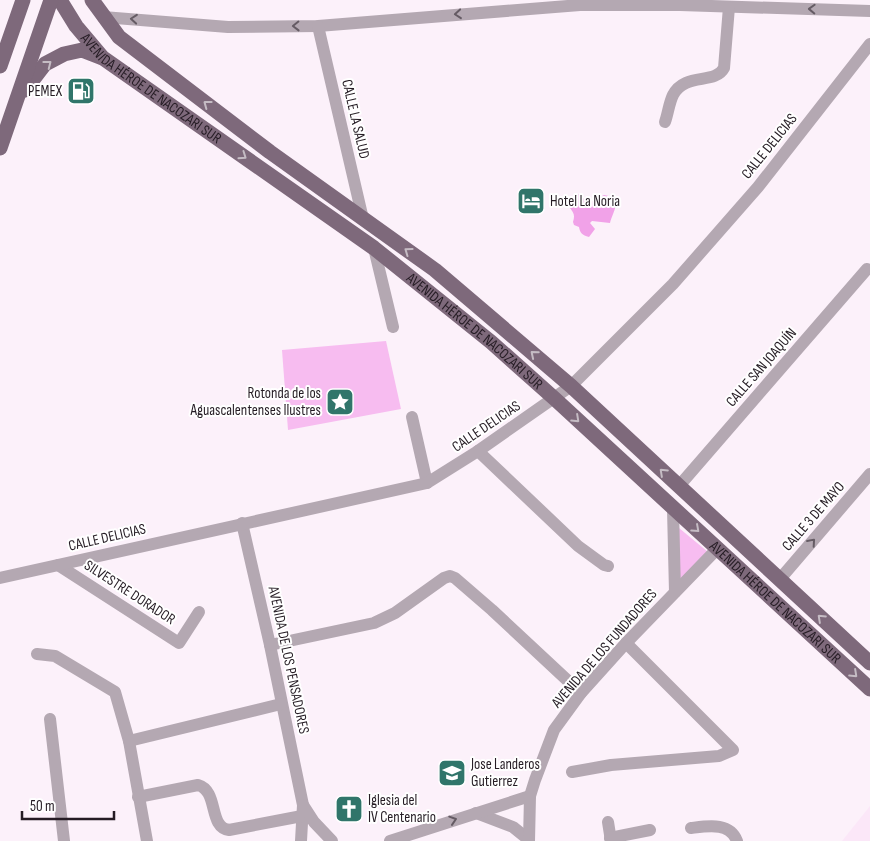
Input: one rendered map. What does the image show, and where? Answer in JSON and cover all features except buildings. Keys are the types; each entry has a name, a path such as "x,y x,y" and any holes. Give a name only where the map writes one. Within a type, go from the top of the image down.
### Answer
{"main road":[{"path":"15,0 15,22"},
{"path":"0,66 23,0"},
{"path":"0,148 50,0"},
{"name":"AVENIDA HÉROE DE NACOZARI SUR","path":"60,0 76,26 103,58 374,248 491,342 870,689"},
{"name":"AVENIDA HÉROE DE NACOZARI SUR","path":"92,0 119,37 270,152 435,270 571,386 870,663"},
{"path":"100,0 103,17"},
{"path":"16,101 45,64 64,54 82,50 103,58"}],"street":[{"path":"103,17 228,27 318,26 495,6 680,5 866,11 870,0"},
{"path":"665,122 673,94 682,85 694,79 716,76 724,68 729,7"},
{"name":"CALLE LA SALUD","path":"318,26 363,219"},
{"name":"CALLE DELICIAS","path":"0,578 427,483 478,452 571,386 673,284 758,187 870,44"},
{"path":"374,248 393,327"},
{"name":"CALLE SAN JOAQUÍN","path":"679,486 867,269"},
{"path":"412,417 427,483"},
{"path":"478,452 578,546 608,566"},
{"name":"CALLE 3 DE MAYO","path":"780,579 870,474"},
{"path":"673,509 675,592"},
{"name":"AVENIDA DE LOS PENSADORES","path":"242,523 270,645 302,810 301,841"},
{"name":"AVENIDA DE LOS FUNDADORES","path":"529,841 530,796 554,730 581,693 626,643 718,548"},
{"name":"SILVESTRE DORADOR","path":"58,565 179,643 198,612"},
{"path":"270,645 374,623 395,614 444,578 450,576 492,610 581,693"},
{"path":"572,772 611,765 720,756 733,750 626,643"},
{"path":"37,654 55,656 115,692 129,741 146,841"},
{"path":"129,741 282,704"},
{"path":"50,719 64,841"},
{"path":"138,797 198,785 204,787 210,793 219,825 223,829 229,830 302,810"},
{"path":"395,840 530,796"},
{"name":"AVENIDA DE LOS PENSADORES","path":"302,810 332,841"},
{"path":"476,813 513,827 529,841"},
{"path":"608,822 611,840 650,830"},
{"path":"691,828 716,826 726,829 735,836 737,841"}],"shaded area":[{"path":"578,194 589,203 604,195 614,199 615,202 616,206 610,223 592,221 590,223 595,229 589,237 583,235 579,227 574,225 574,215 568,205 568,201"},
{"path":"386,341 401,409 288,430 282,350"},
{"path":"679,528 708,552 679,584"},
{"path":"870,806 870,841 842,841"}],"place":[{"name":"PEMEX","path":"81,91"},
{"name":"Hotel La Noria","path":"531,201"},
{"name":"Rotonda de los Aguascalentenses Ilustres","path":"340,402"},
{"name":"Jose Landeros Gutierrez","path":"452,773"},
{"name":"Iglesia del IV Centenario","path":"349,809"}]}
